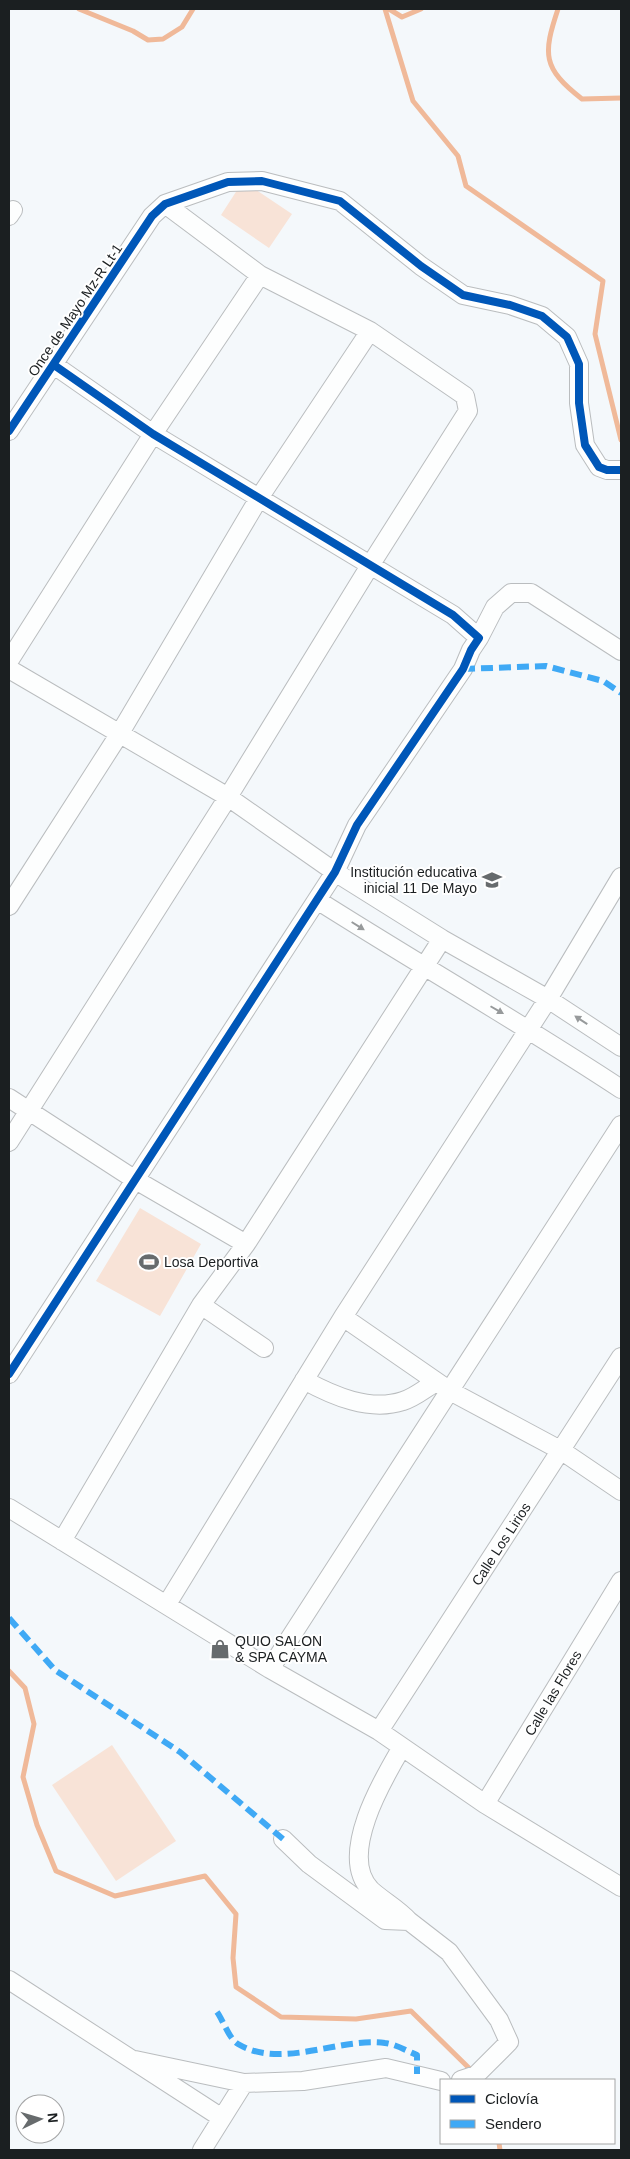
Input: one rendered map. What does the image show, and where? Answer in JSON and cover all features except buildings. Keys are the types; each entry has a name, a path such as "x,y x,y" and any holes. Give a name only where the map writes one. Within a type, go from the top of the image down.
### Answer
{"street":[{"path":"165,204 228,182 262,181 340,201 421,266 463,295 510,305 542,316 567,337 579,364 582,431 590,457 598,467 606,470 621,470"},
{"path":"9,1142 228,797 371,564 468,411 465,396 370,331 260,274 165,204"},
{"name":"Once de Mayo Mz-R Lt-1","path":"9,432 152,216 165,204"},
{"path":"9,660 153,434 260,274"},
{"path":"9,906 120,733 259,498 370,331"},
{"path":"54,364 153,434 453,615 479,638"},
{"path":"9,1374 335,872 357,825 463,669 471,650 495,607 511,593 531,593 621,651"},
{"path":"9,669 228,797 335,872 442,939 548,999 621,1047"},
{"path":"167,1604 343,1318 548,999 621,877"},
{"path":"317,900 424,967 529,1028 621,1088"},
{"path":"62,1541 201,1305 246,1244 442,939"},
{"path":"9,1098 134,1180 246,1244"},
{"path":"270,1669 439,1405 443,1387 621,1125"},
{"path":"201,1305 264,1348"},
{"path":"343,1318 443,1387 562,1452 621,1491"},
{"name":"Calle Los Lirios","path":"379,1731 562,1452 621,1356"},
{"path":"304,1380 332,1396 382,1406 404,1401 443,1387"},
{"path":"9,1508 270,1669 379,1731 485,1804 621,1887"},
{"name":"Calle las Flores","path":"485,1804 621,1581"},
{"path":"402,1747 387,1772 366,1817 358,1846 361,1871 370,1889 397,1908 410,1921 449,1952 500,2020 509,2042 476,2075 464,2079"},
{"path":"283,1839 309,1864 385,1920 410,1921"},
{"path":"9,1980 222,2118"},
{"path":"135,2060 244,2083 303,2081 386,2068 440,2081"},
{"path":"202,2150 244,2083"}],"shaded area":[{"path":"243,181 292,214 269,248 221,215"},
{"name":"Losa Deportiva","path":"140,1208 201,1244 160,1316 96,1281"},
{"path":"112,1745 176,1841 116,1881 52,1785"}],"waterway":[{"path":"79,9 133,31 148,40 163,39 182,27 193,9"},
{"path":"385,9 413,101 458,156 466,186 603,281 595,334 621,440"},
{"path":"389,9 402,17 421,9"},
{"path":"558,9 548,49 549,59 559,78 582,99 621,98"},
{"path":"9,1671 25,1688 34,1724 23,1777 37,1825 56,1871 115,1896 205,1876 236,1914 233,1958 236,1987 281,2017 356,2019 411,2011 473,2072"},
{"path":"499,2144 500,2150"}],"marked path":[{"path":"463,669 546,666 603,681 621,693"},
{"path":"9,1618 55,1670 180,1752 283,1839"},
{"path":"217,2012 235,2042 255,2051 291,2054 348,2044 385,2043 417,2055 417,2074"}],"cycle path":[{"path":"9,431 152,216 165,204 228,182 262,181 340,201 421,266 463,295 510,305 542,316 567,337 579,364 579,403 585,445 599,467 607,470 621,470"},
{"path":"9,1374 335,872 357,825 463,669 471,650 479,638 453,615 153,434 54,365"}],"place":[{"name":"Institución educativa inicial 11 De Mayo","path":"492,880"},
{"name":"Losa Deportiva","path":"149,1262"},
{"name":"QUIO SALON & SPA CAYMA","path":"220,1649"}]}
